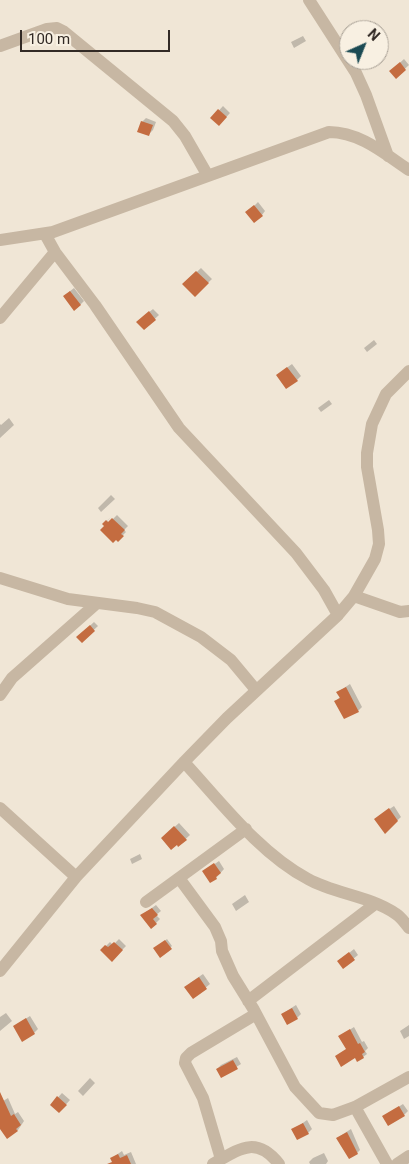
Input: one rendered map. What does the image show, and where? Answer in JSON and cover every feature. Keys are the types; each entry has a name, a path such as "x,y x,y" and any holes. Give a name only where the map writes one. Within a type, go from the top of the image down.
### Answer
{"street":[{"path":"309,0 361,84 388,156"},
{"path":"0,46 47,29 57,28 63,31 173,121 185,136 208,176"},
{"path":"0,240 45,234 329,132 346,133 354,136 409,170"},
{"path":"45,234 55,252 95,305 179,428 296,553 324,590 338,615"},
{"path":"0,318 55,252"},
{"path":"0,971 76,877 184,762 256,690 338,615 354,596 368,574 379,544 366,453 372,424 386,394 409,371"},
{"path":"0,578 68,599 155,612 201,637 231,660 256,690"},
{"path":"354,596 400,612 409,611"},
{"path":"0,695 12,678 97,603"},
{"path":"184,762 246,829 279,861 307,879 336,892 375,904 397,915 409,928"},
{"path":"0,808 76,877"},
{"path":"146,902 246,829"},
{"path":"179,878 215,928 221,940 222,951 233,976 295,1086 319,1113 333,1115 355,1107 409,1077"},
{"path":"248,1001 375,904"},
{"path":"256,1014 191,1053 184,1063 203,1098 217,1162 242,1148 254,1147 264,1150 279,1164"},
{"path":"355,1107 387,1164"},
{"path":"397,1164 409,1156"}],"building":[{"path":"400,62 406,70 396,79 389,71"},
{"path":"218,109 227,117 219,126 210,118"},
{"path":"141,121 153,125 149,136 137,132"},
{"path":"254,205 263,216 254,223 245,212"},
{"path":"196,271 209,283 195,297 182,284"},
{"path":"70,291 81,305 74,311 63,296"},
{"path":"149,311 156,320 144,330 136,322"},
{"path":"287,367 298,381 286,389 276,375"},
{"path":"112,518 125,530 121,534 124,536 118,542 116,540 113,543 100,530 106,520 108,522"},
{"path":"90,625 95,631 82,643 76,637"},
{"path":"346,687 359,712 344,719 334,701 340,698 336,692"},
{"path":"389,808 398,821 385,834 374,819"},
{"path":"174,826 187,840 171,850 161,838"},
{"path":"214,863 221,873 216,877 217,879 210,883 202,871"},
{"path":"152,908 158,915 153,919 157,924 151,929 140,915"},
{"path":"165,940 172,949 160,958 153,948"},
{"path":"114,942 123,950 112,962 100,950 105,945 108,947"},
{"path":"349,952 355,960 343,969 337,961"},
{"path":"199,977 207,989 193,999 184,987"},
{"path":"292,1008 298,1019 287,1025 281,1014"},
{"path":"26,1018 35,1034 22,1042 13,1026"},
{"path":"350,1029 365,1052 362,1054 364,1058 357,1062 355,1058 341,1067 335,1056 346,1049 338,1036"},
{"path":"233,1060 238,1069 221,1078 216,1069"},
{"path":"0,1092 11,1116 14,1114 21,1125 16,1129 18,1131 7,1139 0,1129"},
{"path":"57,1096 67,1105 59,1113 50,1105"},
{"path":"399,1106 405,1116 388,1126 382,1116"},
{"path":"303,1123 309,1134 297,1140 291,1129"},
{"path":"347,1132 358,1154 349,1159 336,1138"},
{"path":"118,1154 120,1158 127,1155 131,1164 107,1164 112,1162 110,1158"}]}
